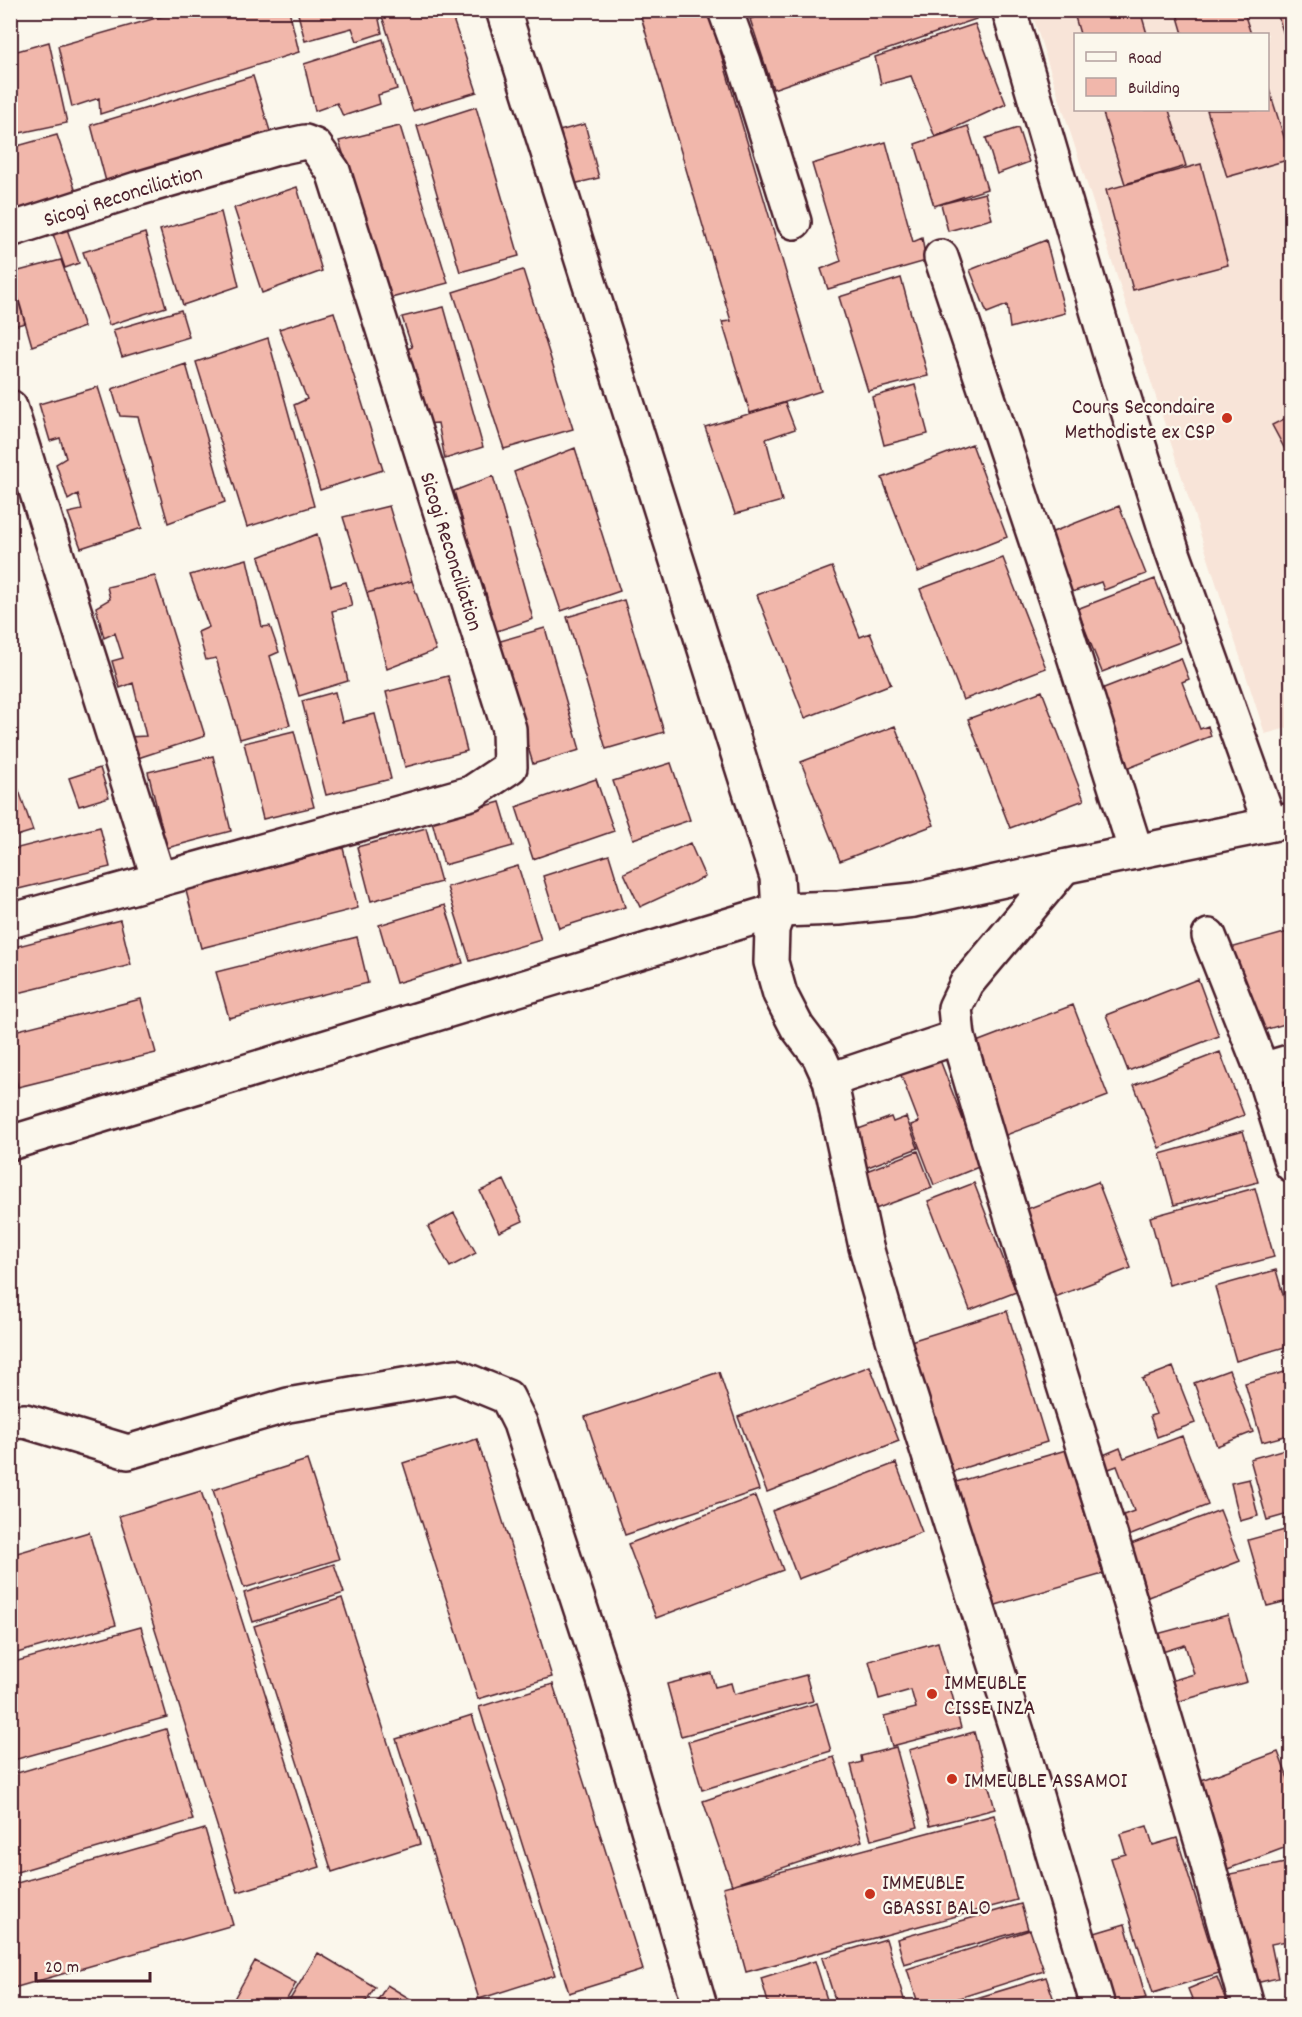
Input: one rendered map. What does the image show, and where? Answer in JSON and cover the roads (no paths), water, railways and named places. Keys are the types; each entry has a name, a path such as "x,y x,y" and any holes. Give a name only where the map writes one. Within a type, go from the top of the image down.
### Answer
{"street":[{"path":"503,10 777,877 779,910 772,929 771,962 780,994 797,1027 819,1056 830,1080 866,1247 906,1383 1019,1738 1098,2007"},
{"path":"725,10 744,62 794,222"},
{"path":"10,1143 779,910 839,908 914,900 1281,822 1172,550 1106,340 1009,10"},
{"name":"Sicogi Reconciliation","path":"10,230 137,189 277,148 305,142 315,146 333,171 509,729 510,767 471,793 10,921"},
{"path":"941,257 1062,618 1136,852"},
{"path":"10,406 159,880"},
{"path":"1064,867 967,983 955,1008 958,1037 1116,1553 1202,1843 1247,2007"},
{"path":"1209,936 1277,1065 1292,1165"},
{"path":"830,1080 958,1037"},
{"path":"15,1416 128,1452 288,1405 456,1376 507,1397 520,1423 606,1686 700,2007"}],"place":[{"name":"Cours Secondaire Methodiste ex CSP","path":"1227,418"},
{"name":"IMMEUBLE CISSE INZA","path":"932,1694"},
{"name":"IMMEUBLE ASSAMOI","path":"952,1779"},
{"name":"IMMEUBLE GBASSI BALO","path":"870,1894"}]}
